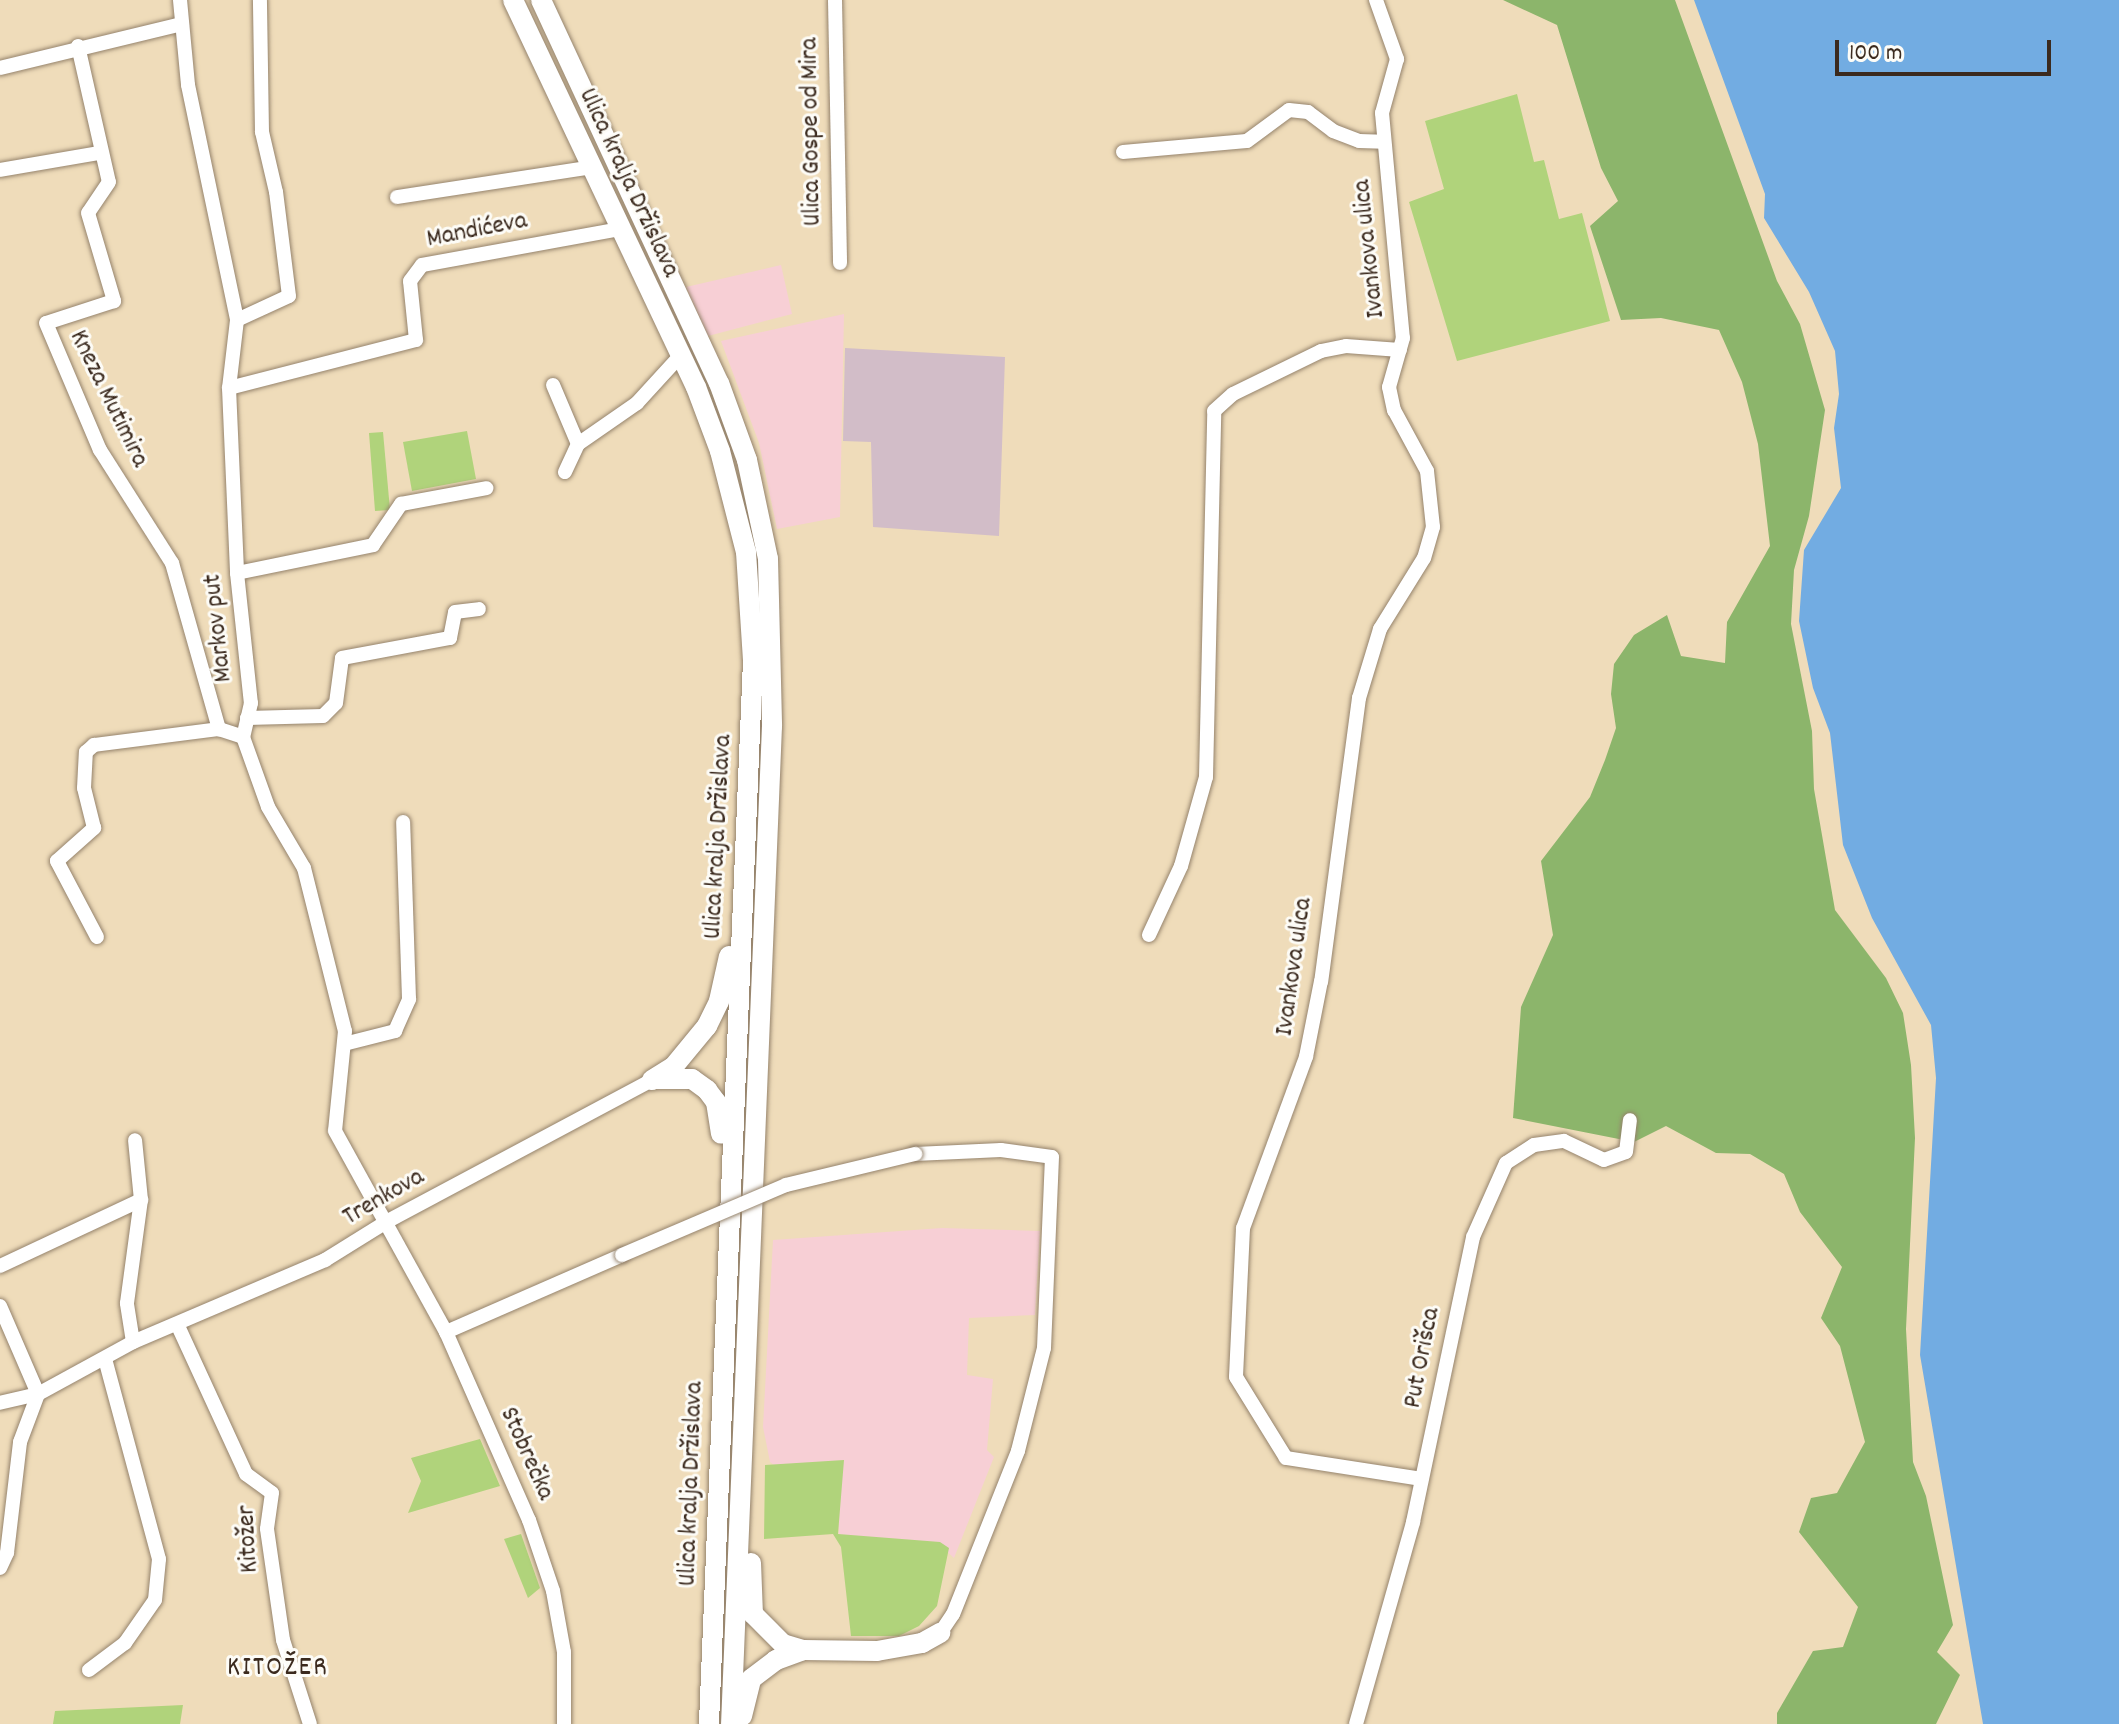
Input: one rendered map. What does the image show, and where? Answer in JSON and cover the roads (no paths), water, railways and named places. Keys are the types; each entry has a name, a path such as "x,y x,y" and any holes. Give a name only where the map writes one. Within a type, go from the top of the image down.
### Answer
{"highway":[{"name":"Ulica kralja Držislava","path":"513,0 681,355 720,451 746,552 753,660 709,1724"},
{"name":"Ulica kralja Držislava","path":"541,0 719,383 747,460 768,559 772,726 731,1724"},
{"path":"652,1080 674,1066 707,1026 725,980 730,936 741,923"},
{"path":"652,1080 677,1076 707,1090 722,1120 721,1172 730,1185"},
{"path":"740,1505 751,1535 753,1614 768,1634 803,1650"},
{"path":"741,1724 751,1679 776,1660 803,1650 903,1648 940,1633"}],"street":[{"name":"Markov put","path":"180,0 191,101 237,320 229,388 237,573 251,703 243,737"},
{"path":"237,320 289,296 276,192 262,132 260,0"},
{"name":"Ulica Gospe od Mira","path":"835,0 840,263"},
{"name":"Ivankova ulica","path":"1376,0 1397,59 1382,113 1400,350 1389,387 1394,410 1427,471 1433,527 1424,558 1380,629 1359,698 1321,981 1306,1057 1243,1228 1236,1377 1286,1458 1421,1479"},
{"path":"0,68 78,46 182,24"},
{"name":"Kneza Mutimira","path":"78,46 99,153 109,182 88,213 114,301 46,323 100,450 172,563 219,729"},
{"name":"Ivankova ulica","path":"1123,152 1247,141 1289,110 1308,112 1333,131 1359,141 1383,142"},
{"path":"0,170 99,153"},
{"path":"397,197 592,167"},
{"name":"Mandićeva","path":"229,388 416,340 410,281 422,265 621,229"},
{"name":"Ivankova ulica","path":"1149,935 1181,866 1206,777 1214,411 1233,394 1321,351 1346,346 1400,350"},
{"path":"565,472 578,444 637,403 681,355"},
{"path":"553,385 578,444"},
{"path":"237,573 373,545 401,504 487,488"},
{"path":"247,718 323,716 336,703 342,658 450,638 455,612 479,609"},
{"path":"97,937 57,861 94,828 84,788 86,752 94,745 219,729 243,737 268,807 304,868 344,1044 335,1131 388,1221"},
{"path":"344,1044 395,1031 409,999 403,822"},
{"name":"Trenkova","path":"0,1403 38,1394 133,1342 178,1326 325,1260 388,1221 652,1080"},
{"name":"Put Orišca","path":"1356,1724 1421,1479 1473,1237 1506,1163 1534,1145 1564,1141 1604,1160 1626,1152 1630,1120"},
{"path":"133,1342 127,1303 141,1200 135,1140"},
{"path":"446,1332 786,1185 915,1154 1001,1150 1052,1157 1044,1348 1018,1451 953,1614 940,1633"},
{"path":"0,1266 141,1200"},
{"name":"Stobrečka","path":"388,1221 446,1332 529,1520 553,1591 564,1652 564,1724"},
{"path":"0,1306 38,1394 20,1442 7,1553 0,1568"},
{"name":"Kitožer","path":"178,1326 246,1474 272,1493 267,1529 283,1640 310,1724"},
{"path":"89,1670 125,1643 155,1600 159,1559 105,1359"}],"water":[{"path":"1694,0 2119,0 2119,1724 1983,1724 1920,1355 1936,1078 1931,1025 1872,918 1843,845 1830,733 1813,688 1799,621 1804,550 1841,488 1834,428 1839,394 1835,351 1809,292 1764,218 1765,194"}],"district":[{"name":"KITOŽER","path":"278,1669"}]}
